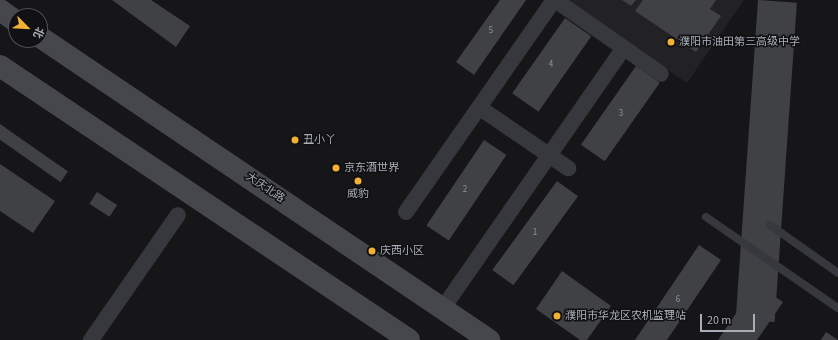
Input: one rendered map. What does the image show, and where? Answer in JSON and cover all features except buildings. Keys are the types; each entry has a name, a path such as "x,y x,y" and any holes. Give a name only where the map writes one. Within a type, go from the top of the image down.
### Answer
{"main road":[{"name":"大庆北路","path":"48,42 489,340"},
{"path":"0,66 409,340"}],"street":[{"path":"406,212 555,0 661,74"},
{"path":"443,308 624,48"},
{"path":"480,108 568,168"},
{"path":"91,340 178,215"}],"lane":[{"path":"706,217 838,308"},
{"path":"770,225 838,273"}],"shaded area":[{"name":"濮阳市油田第三高级中学","path":"566,0 744,0 687,83"}],"place":[{"name":"濮阳市油田第三高级中学","path":"671,42"},
{"name":"丑小丫","path":"295,140"},
{"name":"京东酒世界","path":"336,168"},
{"name":"威豹","path":"358,181"},
{"name":"庆西小区","path":"372,251"},
{"name":"濮阳市华龙区农机监理站","path":"557,316"}]}
